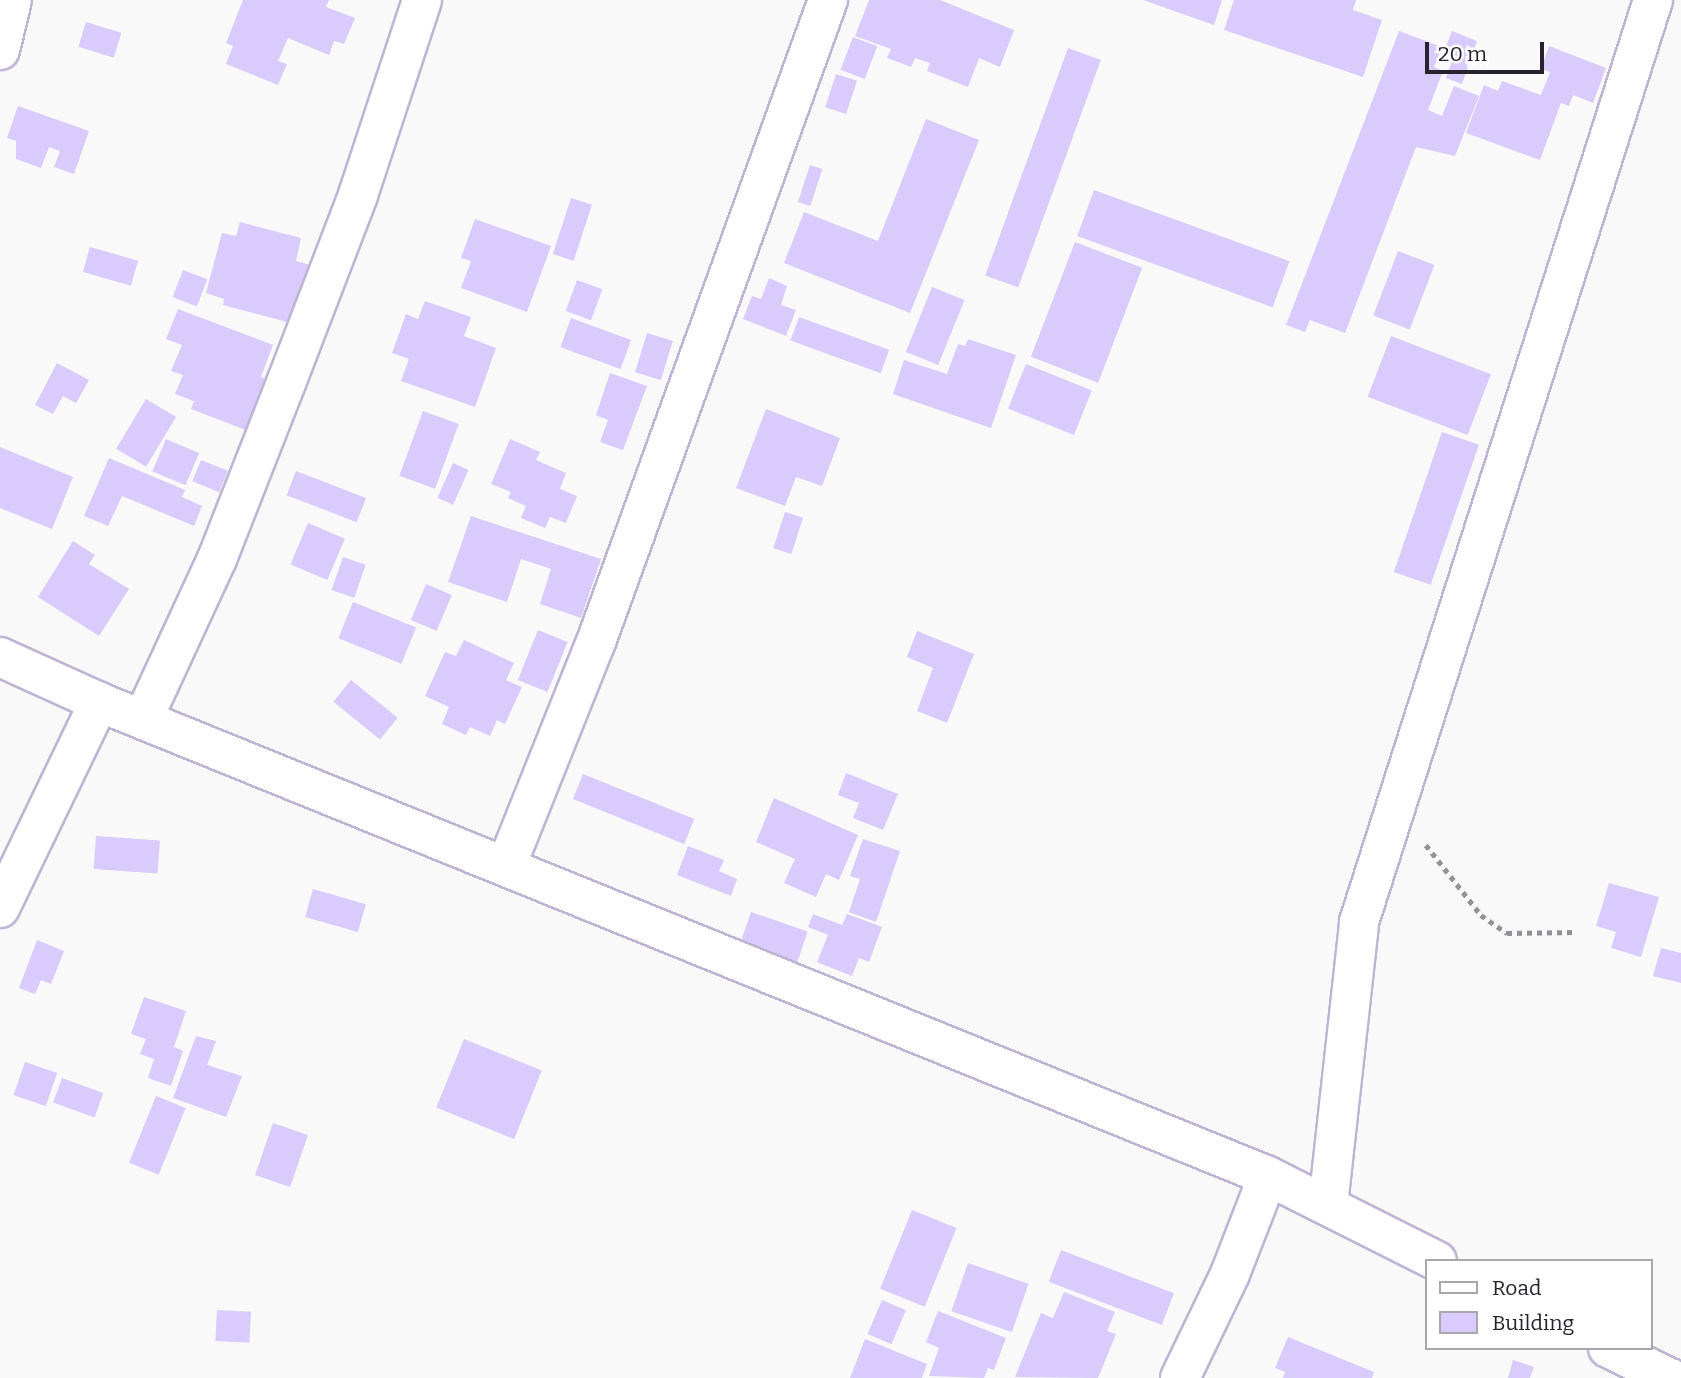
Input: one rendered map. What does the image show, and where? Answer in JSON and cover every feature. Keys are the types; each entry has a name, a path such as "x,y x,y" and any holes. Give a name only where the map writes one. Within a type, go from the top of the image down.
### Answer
{"street":[{"path":"0,50 12,0"},
{"path":"143,719 217,559 286,383 358,195 422,0"},
{"path":"507,864 596,642 828,0"},
{"path":"1328,1205 1359,922 1653,0"},
{"path":"0,657 99,702 507,864 1269,1176 1433,1259"},
{"path":"0,908 99,702"},
{"path":"1180,1378 1230,1274 1269,1176"},
{"path":"1612,1350 1670,1378"}],"path":[{"path":"1397,805 1481,915 1507,933 1577,932"}],"building":[{"path":"243,0 329,0 326,7 355,18 344,44 334,41 329,55 288,38 278,61 287,64 278,85 226,64 233,46 226,43"},
{"path":"869,0 940,0 1014,30 1000,67 979,58 968,87 927,71 930,63 915,58 911,67 887,58 891,49 855,36"},
{"path":"1143,0 1222,0 1214,25"},
{"path":"1234,0 1356,0 1353,10 1382,20 1363,77 1224,30"},
{"path":"86,22 121,33 114,58 78,47"},
{"path":"1399,31 1442,47 1434,67 1443,71 1428,110 1442,116 1454,86 1479,96 1455,156 1416,147 1345,333 1310,320 1305,332 1286,325"},
{"path":"1452,31 1477,41 1462,84 1446,78 1453,58 1443,54"},
{"path":"853,37 877,46 865,79 840,70"},
{"path":"1549,46 1606,68 1593,103 1573,95 1569,106 1561,103 1540,160 1466,133 1484,85 1498,91 1502,81 1541,95 1550,72 1541,69"},
{"path":"1068,48 1101,60 1018,287 985,275"},
{"path":"836,74 857,81 846,114 825,107"},
{"path":"18,106 89,131 74,174 54,167 60,151 49,147 41,168 16,159 16,141 7,138"},
{"path":"926,119 979,140 910,313 784,263 804,212 878,241"},
{"path":"810,165 822,169 810,206 798,202"},
{"path":"1094,190 1289,261 1273,307 1077,236"},
{"path":"571,198 592,205 574,261 553,254"},
{"path":"475,219 551,246 527,312 461,288 471,261 461,258"},
{"path":"240,222 301,238 296,261 310,265 295,324 223,305 224,299 206,293 222,233 236,236"},
{"path":"1075,242 1142,268 1098,383 1031,357"},
{"path":"90,247 138,261 131,286 83,272"},
{"path":"1398,251 1434,265 1410,329 1373,315"},
{"path":"183,270 207,279 197,306 173,297"},
{"path":"769,278 787,286 781,305 796,310 786,336 743,319 752,296 761,299"},
{"path":"577,280 602,289 591,320 566,311"},
{"path":"932,287 964,300 938,365 906,352"},
{"path":"425,301 471,317 464,336 496,348 475,407 401,381 409,359 392,353 406,314 418,319"},
{"path":"178,309 273,345 261,377 275,383 256,434 191,409 194,401 175,394 183,375 171,371 182,345 166,339"},
{"path":"799,317 889,350 881,373 790,340"},
{"path":"571,318 631,340 621,369 560,347"},
{"path":"647,333 673,341 661,380 635,372"},
{"path":"1391,336 1491,374 1468,435 1368,397"},
{"path":"968,339 1016,355 991,428 893,394 904,360 947,374 958,344 965,346"},
{"path":"57,363 89,380 76,403 63,396 53,414 35,405"},
{"path":"1026,364 1092,391 1074,435 1008,409"},
{"path":"610,373 647,386 623,450 600,442 608,420 596,415"},
{"path":"146,399 176,417 146,467 116,449"},
{"path":"766,409 840,438 822,486 796,477 785,506 736,488"},
{"path":"423,411 459,424 435,489 399,476"},
{"path":"1442,432 1479,445 1431,585 1394,572"},
{"path":"166,439 199,453 185,485 152,471"},
{"path":"510,439 540,452 536,460 566,473 560,489 577,496 566,523 550,517 545,528 521,518 526,506 508,498 511,492 491,484"},
{"path":"0,447 73,477 52,529 0,508"},
{"path":"109,458 185,490 182,497 202,506 194,526 122,496 108,526 84,516"},
{"path":"201,460 228,471 219,492 192,481"},
{"path":"453,463 469,470 453,505 438,498"},
{"path":"296,471 366,498 357,522 287,495"},
{"path":"785,512 803,518 791,554 773,548"},
{"path":"471,516 601,559 581,618 540,604 551,569 521,559 507,602 448,582"},
{"path":"308,523 345,539 327,580 290,564"},
{"path":"73,541 95,555 89,564 129,589 99,636 38,597"},
{"path":"343,557 366,565 354,598 332,590"},
{"path":"426,584 452,595 437,631 411,620"},
{"path":"353,602 416,627 401,664 338,638"},
{"path":"538,630 568,642 547,692 518,680"},
{"path":"917,631 974,654 947,723 917,711 933,668 907,657"},
{"path":"464,640 514,663 506,680 522,687 505,724 497,720 490,736 470,727 466,735 442,724 449,707 425,696 445,652 456,656"},
{"path":"351,680 398,718 380,740 333,702"},
{"path":"846,773 898,794 883,830 853,818 859,803 838,795"},
{"path":"583,774 694,819 684,844 573,799"},
{"path":"774,798 858,835 839,880 826,874 816,897 784,883 795,859 756,842"},
{"path":"96,836 160,840 158,873 94,869"},
{"path":"863,839 900,851 876,922 849,912 860,879 850,876"},
{"path":"688,846 724,860 719,871 737,879 731,896 677,875"},
{"path":"1609,883 1659,897 1641,957 1611,948 1616,932 1596,926"},
{"path":"313,889 366,904 358,932 305,917"},
{"path":"751,912 808,932 797,962 741,942"},
{"path":"813,914 842,925 847,914 882,927 869,962 859,958 852,976 817,962 828,935 808,927"},
{"path":"37,940 64,951 51,984 41,980 35,994 19,988"},
{"path":"1661,948 1681,953 1681,983 1653,976"},
{"path":"144,997 186,1011 174,1047 183,1051 171,1086 148,1078 154,1059 140,1054 146,1039 131,1034"},
{"path":"196,1036 216,1041 207,1065 242,1076 226,1117 173,1098"},
{"path":"464,1039 542,1070 514,1139 436,1108"},
{"path":"25,1062 57,1073 46,1106 14,1095"},
{"path":"62,1078 103,1093 94,1117 53,1102"},
{"path":"156,1096 186,1108 159,1175 129,1163"},
{"path":"273,1123 308,1135 290,1187 255,1175"},
{"path":"912,1210 957,1228 925,1307 880,1289"},
{"path":"1061,1250 1174,1293 1162,1325 1049,1282"},
{"path":"968,1263 1029,1284 1012,1332 951,1311"},
{"path":"1064,1292 1115,1312 1107,1331 1116,1334 1098,1378 1015,1377 1041,1313 1053,1318"},
{"path":"882,1300 906,1310 891,1344 868,1334"},
{"path":"217,1310 251,1312 249,1343 215,1341"},
{"path":"938,1311 1006,1338 994,1370 988,1368 984,1378 929,1376 939,1348 926,1342"},
{"path":"1288,1337 1374,1372 1372,1378 1283,1378 1285,1372 1275,1368"},
{"path":"865,1339 927,1364 922,1378 850,1378"},
{"path":"1513,1360 1534,1367 1530,1378 1508,1378"}]}
